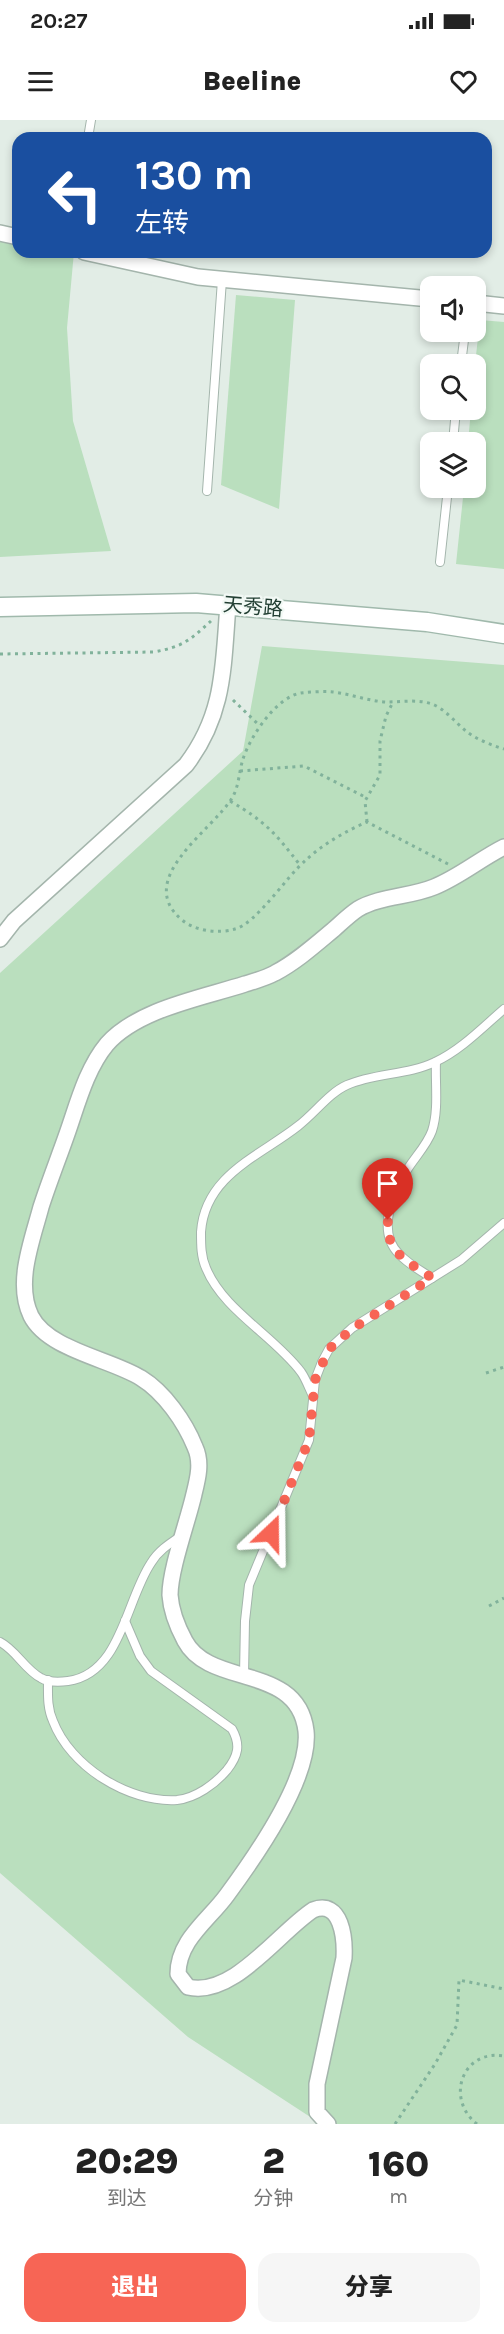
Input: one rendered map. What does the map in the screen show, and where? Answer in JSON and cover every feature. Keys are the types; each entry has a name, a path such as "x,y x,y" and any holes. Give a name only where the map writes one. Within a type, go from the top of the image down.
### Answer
{"main road":[{"name":"天秀路","path":"0,608 196,603 427,622 504,634"}],"street":[{"path":"111,258 198,277 420,298"},
{"path":"486,304 504,306"},
{"path":"0,939 14,921 186,765 200,747 219,702 228,605"},
{"path":"328,2124 319,2117 315,2105 320,2065 344,1958 342,1926 334,1913 326,1909 313,1910 251,1963 227,1980 208,1989 188,1987 178,1974 182,1951 190,1938 226,1896 264,1840 297,1780 305,1758 305,1727 295,1706 276,1688 244,1674 208,1664 199,1659 184,1640 170,1594 199,1466 197,1450 169,1405 146,1380 54,1339 39,1329 26,1304 25,1273 45,1195 84,1086 108,1043 127,1026 181,1004 273,975 313,947 361,908 434,887 504,847"}],"lane":[{"path":"207,491 222,280"},
{"path":"440,562 447,498"},
{"path":"313,1396 302,1373 290,1359 222,1294 210,1278 201,1253 204,1213 224,1180 246,1160 297,1127 341,1089 370,1078 415,1069 436,1062 504,1009"},
{"path":"432,1278 400,1256 388,1240 387,1233 395,1195 406,1171 432,1129 436,1062"},
{"path":"244,1674 245,1621 249,1585 309,1440 315,1380 329,1349 352,1329 461,1260 504,1223"},
{"path":"0,1642 41,1679 66,1682 80,1679 95,1669 113,1649 136,1590 151,1563 164,1547 184,1533"},
{"path":"48,1680 48,1704 52,1721 68,1748 101,1778 127,1792 152,1798 178,1800 198,1793 219,1780 235,1759 238,1748 237,1737 232,1729 151,1671 140,1656 125,1621"}],"path":[{"path":"0,654 153,652 176,648 193,637 228,605"},
{"path":"220,688 260,726"},
{"path":"367,822 347,831 300,866 248,923 234,929 220,931 200,929 182,920 169,903 168,888 173,866 188,846 218,818 230,801 234,795 243,757 260,726 273,710 290,697 299,694 332,692 367,700 417,701 433,704 468,733 504,749"},
{"path":"367,822 365,801 380,775 380,741 386,716 393,702"},
{"path":"240,771 304,766 367,798"},
{"path":"230,801 257,816 278,836 300,866"},
{"path":"367,822 463,872"},
{"path":"486,1374 504,1367"},
{"path":"489,1606 504,1598"},
{"path":"395,2124 435,2064 457,2025 459,1980 504,1989"},
{"path":"477,2124 462,2108 459,2095 461,2082 466,2071 476,2062 487,2056 504,2056"}],"green space":[{"path":"0,233 12,236 12,258 73,258 67,328 73,421 111,551 0,557"},
{"path":"236,295 295,300 279,509 221,485"},
{"path":"486,320 504,322 504,569 456,564 463,498 486,498 486,432 469,432 470,420 486,420 486,354 476,354 478,342 486,342"},
{"path":"262,646 504,665 504,2124 321,2124 188,2037 0,1873 0,973 243,751"}],"route":[{"path":"271,1533 304,1456 309,1440 315,1380 329,1349 352,1329 432,1278 400,1256 394,1249 388,1240 388,1220"}]}
